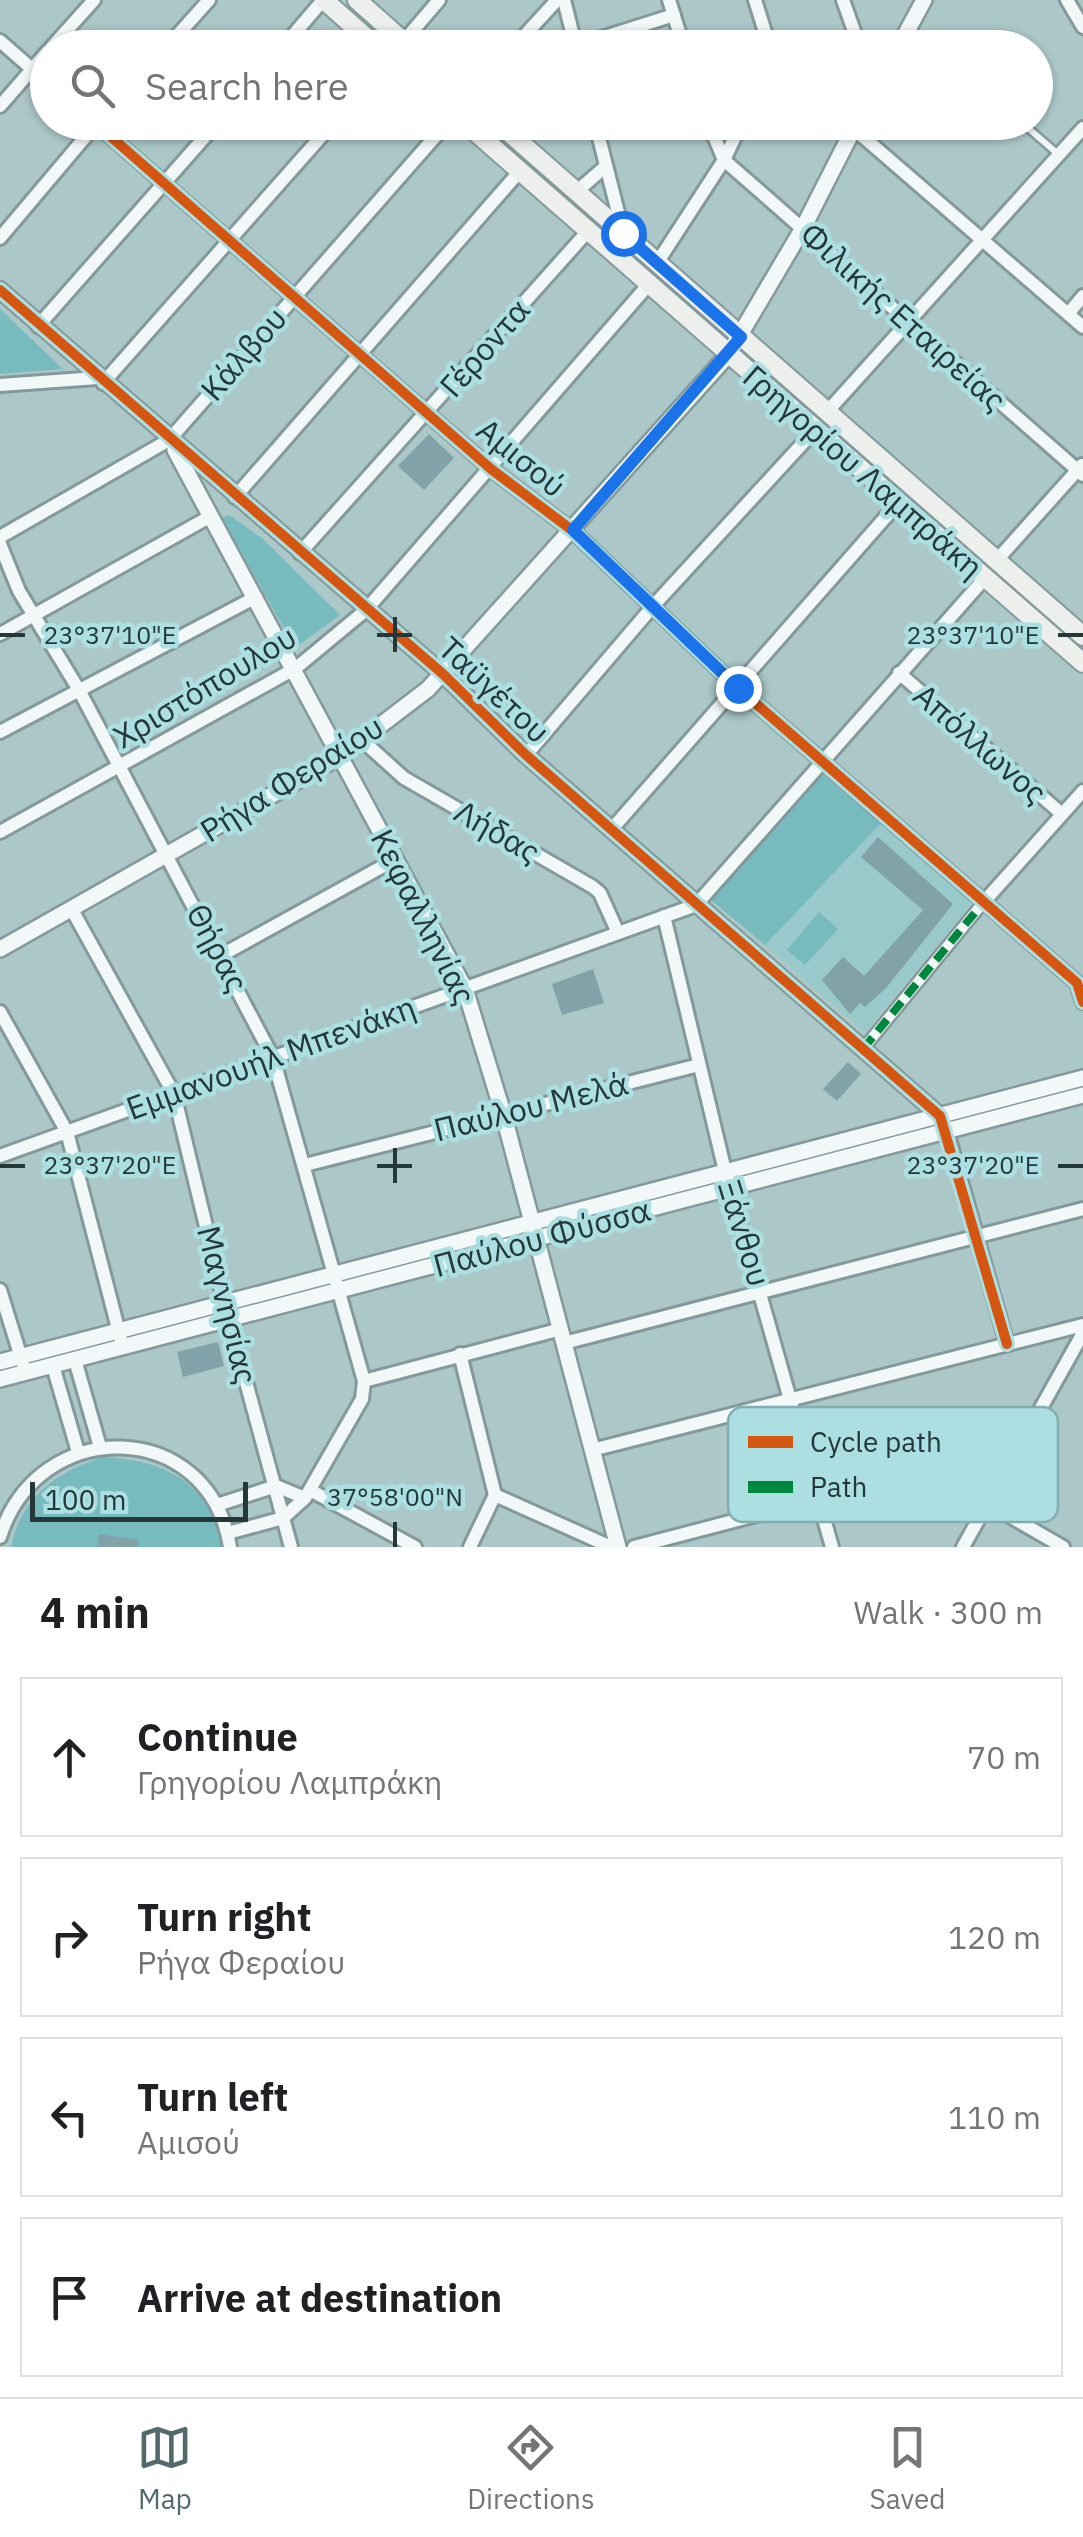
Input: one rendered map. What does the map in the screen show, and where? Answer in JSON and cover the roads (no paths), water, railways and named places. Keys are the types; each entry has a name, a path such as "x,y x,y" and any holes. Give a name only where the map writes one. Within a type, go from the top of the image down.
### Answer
{"main road":[{"path":"323,0 357,30"},
{"path":"357,0 392,30"},
{"name":"Γρηγορίου Λαμπράκη","path":"484,140 1083,663"},
{"name":"Γρηγορίου Λαμπράκη","path":"517,140 1083,636"}],"street":[{"path":"66,30 94,0"},
{"path":"182,30 210,0"},
{"path":"297,30 323,0"},
{"path":"418,30 439,0"},
{"path":"531,30 561,0 571,30"},
{"path":"669,0 679,30"},
{"path":"756,0 765,30"},
{"path":"843,0 854,30"},
{"path":"907,30 924,0"},
{"path":"1067,0 1083,27"},
{"path":"628,30 674,15"},
{"path":"0,40 30,69"},
{"path":"0,106 30,71"},
{"path":"827,412 1083,128"},
{"path":"0,238 82,140"},
{"name":"Αμισού","path":"115,140 490,469 573,530 734,686 982,904 1080,979 1083,1002"},
{"path":"38,326 203,140"},
{"path":"0,386 100,381 318,140"},
{"name":"Κάλβου","path":"0,541 169,440 432,140"},
{"path":"600,140 623,233"},
{"path":"716,140 724,160"},
{"path":"656,262 733,140"},
{"name":"Ρήγα Φεραίου","path":"0,949 338,757 443,674 728,355 802,228 845,140"},
{"path":"869,140 1083,327"},
{"name":"Φιλικής Εταιρείας","path":"724,160 906,323 1081,469"},
{"path":"576,192 606,166"},
{"path":"235,496 520,172"},
{"name":"Γέροντα","path":"300,553 588,231"},
{"name":"Χριστόπουλου","path":"0,832 296,668 366,610 649,284"},
{"name":"Ταϋγέτου","path":"0,290 100,381 443,674 526,755 940,1116 947,1132"},
{"path":"1068,314 1083,296"},
{"path":"526,755 654,605 815,430"},
{"name":"Κεφαλληνίας","path":"169,440 296,668 338,757 464,988 537,1238 614,1547"},
{"path":"996,560 1081,469"},
{"path":"611,830 898,502"},
{"path":"0,634 211,516"},
{"name":"Θήρας","path":"0,541 19,591 79,690 274,1058 364,1381"},
{"path":"696,905 820,760 985,578"},
{"path":"0,732 256,597"},
{"name":"Απόλλωνος","path":"899,674 1062,814"},
{"name":"Λήδας","path":"363,740 404,778 593,887 600,893 618,933"},
{"path":"864,1049 982,904 1083,791"},
{"path":"220,956 396,859"},
{"name":"Εμμανουήλ Μπενάκη","path":"0,1156 696,905"},
{"name":"Μαγνησίας","path":"71,908 174,1094 227,1313 291,1547"},
{"name":"Ξάνθου","path":"664,916 728,1179 793,1407"},
{"path":"0,1012 67,1132 121,1340"},
{"name":"Παύλου Μελά","path":"305,1165 699,1065"},
{"name":"Παύλου Φύσσα","path":"0,1379 24,1365 337,1284 537,1238 940,1116 1083,1078"},
{"name":"Παύλου Φύσσα","path":"337,1284 532,1221 947,1132 1083,1094"},
{"path":"947,1132 1008,1344"},
{"path":"0,1535 11,1507 28,1484 52,1465 78,1452 100,1447 156,1454 181,1467 217,1505 229,1540 283,1518 308,1494 362,1399 364,1381 460,1354 762,1292 1083,1209"},
{"path":"0,1290 24,1365"},
{"path":"763,1407 1008,1344 1083,1329"},
{"path":"1039,1407 1083,1329"},
{"name":"Παύλου Φύσσα","path":"0,1362 52,1366 121,1340"},
{"path":"460,1354 495,1494 470,1547"},
{"path":"75,1360 100,1447"},
{"path":"52,1366 78,1452"},
{"path":"592,1450 728,1416"},
{"path":"217,1505 276,1486 308,1494 415,1547"},
{"path":"495,1494 614,1547"},
{"path":"634,1547 732,1522"},
{"name":"Ξάνθου","path":"825,1522 832,1547"},
{"path":"963,1547 977,1522"},
{"path":"1020,1522 1063,1547"}],"lane":[{"path":"909,27 912,30"},
{"path":"1042,140 1059,155"}]}
